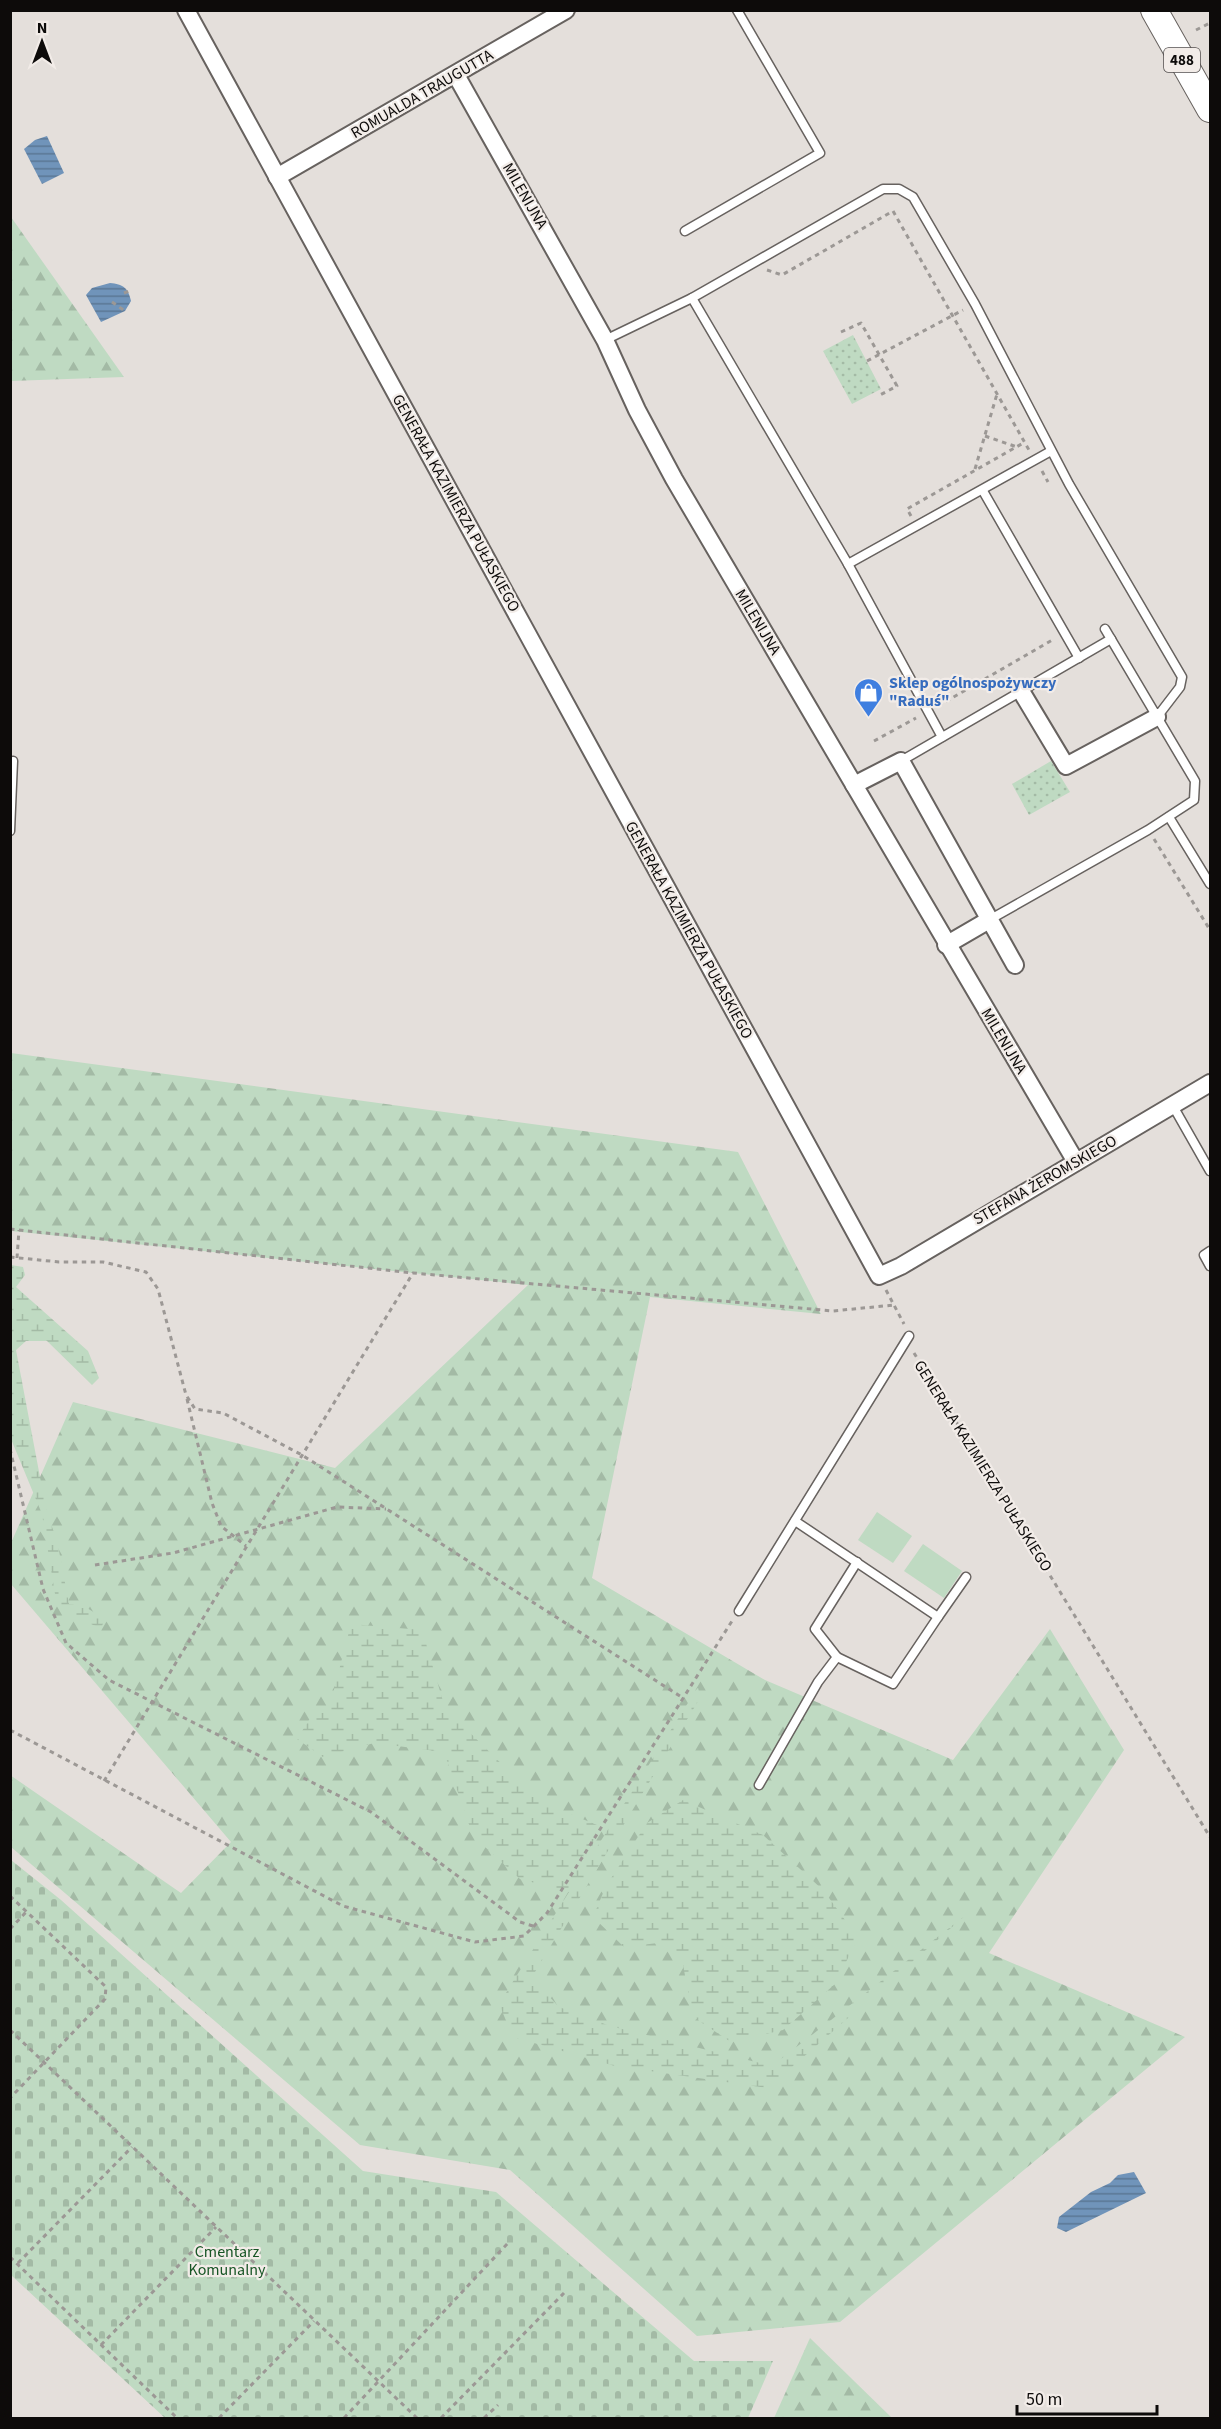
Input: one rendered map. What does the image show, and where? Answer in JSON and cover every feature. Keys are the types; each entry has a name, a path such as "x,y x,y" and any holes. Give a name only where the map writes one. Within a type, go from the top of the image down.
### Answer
{"main road":[{"name":"488","path":"1154,10 1210,109"}],"street":[{"name":"GENERAŁA KAZIMIERZA PUŁASKIEGO","path":"186,10 879,1276"},
{"name":"ROMUALDA TRAUGUTTA","path":"277,177 566,10"},
{"name":"MILENIJNA","path":"456,75 605,340 637,410 674,479 946,945 1076,1162"},
{"path":"1021,691 1066,766 1157,717"},
{"path":"854,785 901,761 1015,965"},
{"path":"946,945 988,920"},
{"name":"STEFANA ŻEROMSKIEGO","path":"879,1276 901,1266 1210,1083"}],"lane":[{"path":"685,231 820,153 737,10"},
{"path":"605,340 692,298 883,189 899,189 913,197 975,304 1051,451 1182,677 1180,687 1157,717"},
{"path":"692,298 848,564 942,737"},
{"path":"848,564 983,491 1051,451"},
{"path":"983,491 1079,658"},
{"path":"988,920 1148,830 1194,800 1196,781 1105,629"},
{"path":"901,761 1111,639"},
{"path":"10,831 13,761"},
{"path":"1169,817 1210,884"},
{"path":"1173,1106 1210,1171"},
{"path":"1210,1251 1204,1255 1210,1266"},
{"path":"739,1611 909,1336"},
{"path":"795,1521 938,1617"},
{"path":"857,1562 815,1629 837,1657 893,1684 966,1577"},
{"path":"759,1785 818,1682 837,1657"}],"path":[{"path":"1196,30 1210,23"},
{"path":"764,270 782,275 893,211 1048,482"},
{"path":"124,293 129,291"},
{"path":"112,302 125,311"},
{"path":"867,361 975,304"},
{"path":"841,332 861,323 881,355 897,386 880,395"},
{"path":"975,470 997,393"},
{"path":"985,436 1017,447"},
{"path":"913,521 907,509 1024,442"},
{"path":"874,741 1065,633"},
{"path":"1148,830 1210,930"},
{"path":"10,1229 413,1273 833,1311 894,1305"},
{"path":"17,1258 19,1229"},
{"path":"10,1257 104,1262 146,1272 158,1289 212,1503 221,1526 246,1546"},
{"path":"104,1781 413,1273"},
{"name":"GENERAŁA KAZIMIERZA PUŁASKIEGO","path":"879,1276 909,1336 915,1354 1210,1838"},
{"path":"186,1395 195,1409 223,1413 302,1455 684,1698"},
{"path":"10,1449 43,1589 66,1643 109,1680 151,1704 371,1812 520,1922 533,1926"},
{"path":"95,1565 173,1553 338,1508 386,1509"},
{"path":"10,1730 343,1906 475,1942 524,1936 548,1912 739,1611"},
{"path":"10,1896 106,1987 105,1999 10,2098"},
{"path":"10,1929 27,1911"},
{"path":"10,2030 417,2418"},
{"path":"18,2264 132,2147"},
{"path":"101,2345 216,2227"},
{"path":"344,2418 508,2242"},
{"path":"10,2257 177,2418"},
{"path":"441,2418 564,2293"},
{"path":"219,2418 314,2321"},
{"path":"484,2418 498,2405"}],"green space":[{"path":"11,217 124,377 11,381"},
{"path":"853,335 881,389 852,404 823,351"},
{"path":"1051,761 1070,792 1029,815 1012,784"},
{"path":"11,1053 738,1152 821,1314 650,1297 592,1578 765,1680 953,1760 1050,1629 1124,1750 989,1953 1185,2037 840,2322 697,2336 510,2170 360,2145 11,1847 10,1775 181,1893 231,1842 11,1584 11,1543 73,1402 335,1468 528,1285 11,1231"},
{"path":"11,1265 23,1267 25,1275 16,1287 88,1351 99,1378 92,1385 47,1341 26,1341 16,1350 47,1514 57,1540 69,1604 82,1605 105,1619 101,1628 70,1616 57,1606 42,1514 11,1439"},
{"path":"877,1512 912,1536 893,1563 858,1540"},
{"path":"923,1544 962,1571 944,1598 904,1571"},
{"path":"351,1624 422,1630 445,1708 539,1801 597,1825 590,1858 698,1687 700,1698 535,1972 544,1991 559,2007 610,2026 772,2066 967,1914 768,2088 615,2066 513,2037 499,2004 569,1892 520,1879 473,1836 444,1752 374,1743 323,1757 297,1739 309,1720 330,1705"},
{"path":"683,1800 763,1835 824,1891 858,1938 835,1984 783,2030 731,2042 693,2017 683,1965 658,1943 624,1947 593,1917 606,1886 647,1823"},
{"name":"Cmentarz Komunalny","path":"11,1860 61,1900 363,2171 496,2192 694,2361 773,2361 748,2418 165,2418 11,2275"},
{"path":"810,2338 892,2418 774,2418"}],"water":[{"path":"47,136 64,173 42,184 24,149 35,140"},
{"path":"110,283 124,288 131,301 125,311 101,322 86,295 92,288"},
{"path":"1134,2172 1146,2193 1066,2232 1057,2228 1059,2217 1091,2192 1110,2183 1118,2175"}],"place":[{"name":"Sklep ogólnospożywczy \"Raduś\"","path":"868,718"}]}
